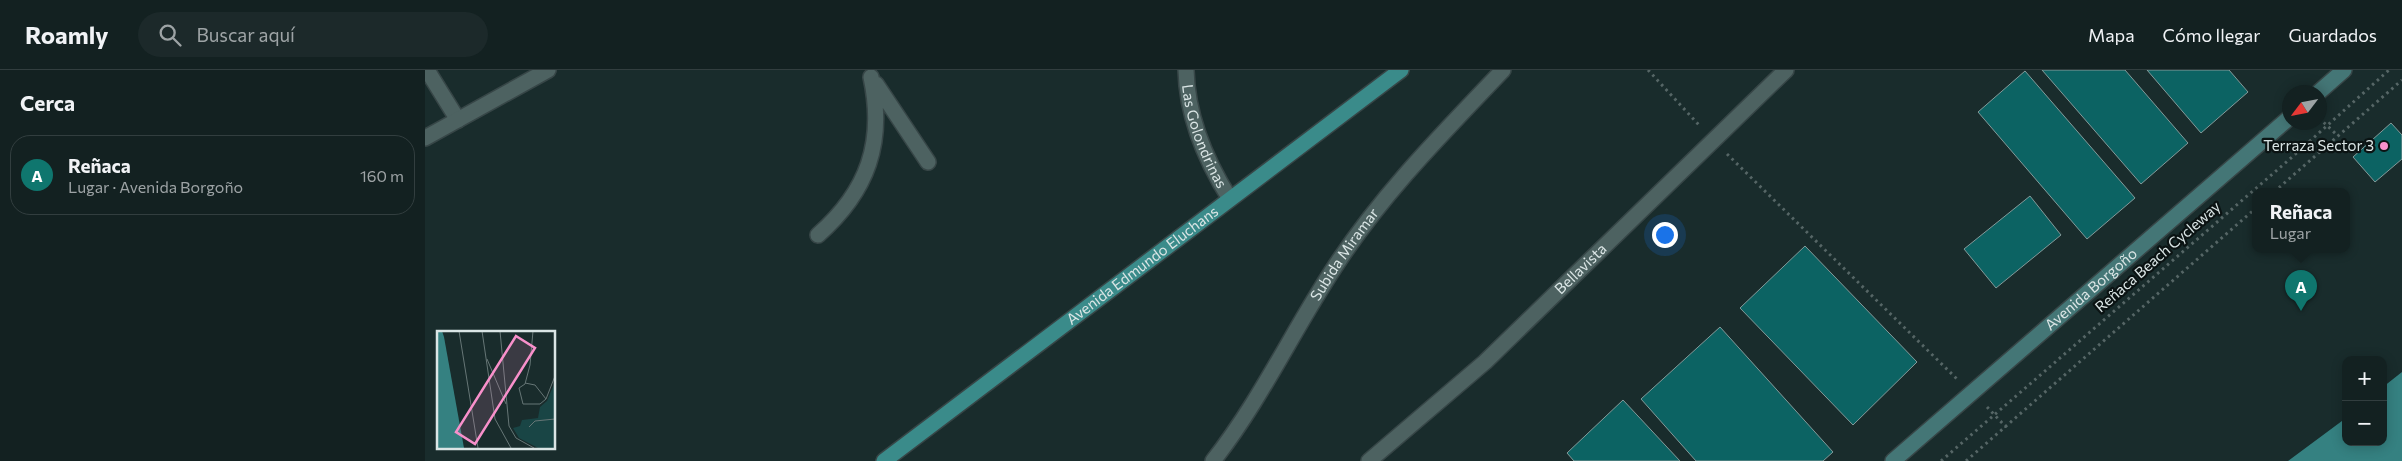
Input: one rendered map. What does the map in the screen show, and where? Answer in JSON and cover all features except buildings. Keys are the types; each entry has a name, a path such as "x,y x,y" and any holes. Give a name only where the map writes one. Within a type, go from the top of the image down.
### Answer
{"main road":[{"name":"Avenida Edmundo Eluchans","path":"883,461 1401,70"},
{"path":"2327,85 2344,70"},
{"name":"Avenida Borgoño","path":"1893,461 2282,124"}],"street":[{"path":"427,70 458,120"},
{"path":"425,138 548,70"},
{"name":"Las Golondrinas","path":"1186,70 1186,82 1199,140 1212,170 1230,199"},
{"name":"Subida Miramar","path":"1213,461 1261,392 1313,301 1360,230 1419,158 1503,70"},
{"name":"Bellavista","path":"1369,461 1485,362 1786,70"},
{"path":"869,74 928,162"},
{"path":"817,235 835,220 849,202 861,183 870,162 875,141 877,119 876,98 869,74"}],"path":[{"path":"1648,70 1714,141 1972,394 1995,414 2006,427"},
{"name":"Reñaca Beach Cycleway","path":"2327,126 2389,70"},
{"path":"2279,188 2402,80"},
{"path":"2327,126 2338,136"},
{"name":"Reñaca Beach Cycleway","path":"2256,188 2322,130"},
{"name":"Reñaca Beach Cycleway","path":"1941,461 2252,191"},
{"path":"1966,461 2252,212"}],"water":[{"path":"2402,372 2402,461 2288,461 2342,421 2342,446 2387,446 2387,384"}],"place":[{"name":"Terraza Sector 3","path":"2384,146"},
{"name":"Reñaca","path":"2301,311"}]}
